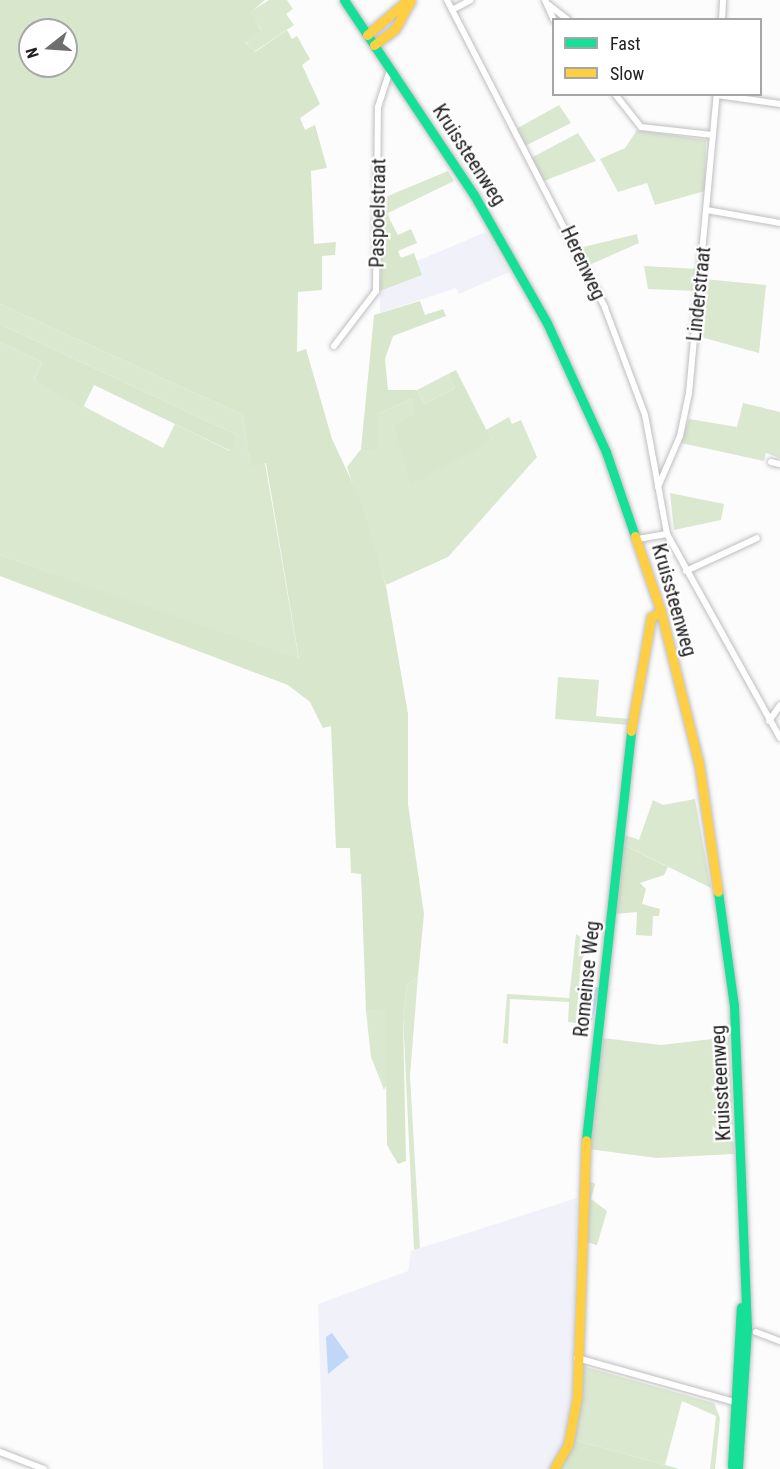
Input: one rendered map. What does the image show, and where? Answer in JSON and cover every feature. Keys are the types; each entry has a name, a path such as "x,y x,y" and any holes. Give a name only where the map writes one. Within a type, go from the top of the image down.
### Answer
{"main road":[{"name":"Kruissteenweg","path":"344,0 474,195 542,313 606,452 638,539 661,612 699,764 728,950 742,1115 745,1280 738,1469"},
{"path":"367,35 396,14 405,0"},
{"path":"374,45 395,29 411,0"},
{"name":"Romeinse Weg","path":"577,1358 585,1140 628,760 651,617 661,612"},
{"path":"554,1469 568,1445 577,1358"},
{"name":"Kruissteenweg","path":"732,1469 740,1404"}],"street":[{"name":"Herenweg","path":"447,0 605,308 645,415 667,534 780,738"},
{"path":"452,10 471,0"},
{"path":"722,18 723,0"},
{"path":"547,3 553,18"},
{"path":"547,3 566,18"},
{"name":"Paspoelstraat","path":"334,346 376,291 378,107 390,69"},
{"path":"617,96 641,127 713,135"},
{"name":"Linderstraat","path":"658,488 685,417 717,96"},
{"path":"724,96 780,104"},
{"path":"707,210 780,223"},
{"path":"771,462 780,464"},
{"path":"638,539 667,534"},
{"path":"686,571 757,538"},
{"path":"769,721 780,705"},
{"path":"756,1332 780,1341"},
{"path":"577,1358 740,1404"},
{"path":"0,1452 44,1469"}],"shaded area":[{"path":"486,232 509,272 459,294 456,288 380,313 380,291 422,275 417,261"},
{"path":"577,1198 572,1395 562,1452 549,1469 323,1469 318,1304 408,1271 411,1251"}],"green space":[{"path":"0,0 265,0 251,12 261,31 245,42 255,52 287,30 292,39 297,36 310,59 302,65 320,104 300,118 305,130 315,125 327,168 311,171 314,244 336,242 335,255 322,256 322,290 298,292 297,352 306,349 332,439 361,501 386,586 408,714 408,804 424,914 418,976 407,985 403,1016 406,1161 398,1164 387,1145 385,1010 366,1011 361,874 351,873 350,848 336,848 331,726 323,728 310,702 288,685 0,576 0,555 299,659 266,463 250,467 243,415 0,304"},
{"path":"269,0 287,0 293,9 286,14 294,25 254,52 245,41 261,30 250,12"},
{"path":"559,105 571,123 525,146 516,129"},
{"path":"637,130 706,140 705,191 655,205 647,183 618,192 600,159 625,148"},
{"path":"578,133 596,161 544,181 531,158"},
{"path":"448,171 454,181 388,213 390,220 383,222 383,198"},
{"path":"390,220 398,235 411,229 417,243 398,251 401,258 414,253 422,275 380,291 383,222"},
{"path":"637,234 639,243 587,266 579,248"},
{"path":"644,266 699,269 697,291 648,289"},
{"path":"704,279 766,285 759,353 697,336"},
{"path":"420,301 425,315 443,309 446,316 393,336 385,359 388,390 417,390 424,404 455,388 448,374 456,370 492,441 411,485 394,426 415,413 411,399 377,414 378,446 371,453 361,449 374,315"},
{"path":"0,304 243,415 250,466 265,463 299,660 0,555 0,342 42,362 34,380 163,448 175,424 230,451 237,435 0,324"},
{"path":"0,324 237,435 231,451 94,385 83,408 34,380 42,362 0,342"},
{"path":"448,374 455,388 424,404 417,390"},
{"path":"411,399 416,413 492,441 486,430 509,417 512,424 521,420 537,457 448,557 386,585 347,467 361,449 371,453 377,414"},
{"path":"743,403 780,412 780,458 766,453 764,461 681,443 689,419 737,427"},
{"path":"670,493 724,504 721,520 674,530"},
{"path":"558,677 599,680 596,716 630,719 629,725 555,719"},
{"path":"695,799 711,888 622,844 623,834 639,840 653,800 663,805"},
{"path":"622,844 668,867 664,875 640,883 646,889 642,904 660,909 659,916 653,916 652,936 636,935 637,912 615,914"},
{"path":"576,934 591,943 581,961 576,1023 568,1022 569,1002 510,999 508,1044 503,1043 507,994 569,998"},
{"path":"418,976 410,1076 420,1248 414,1250 403,1016 407,985"},
{"path":"385,1009 388,1082 384,1090 371,1057 366,1011"},
{"path":"729,1037 734,1154 657,1158 588,1149 603,1038 661,1045"},
{"path":"586,1180 595,1184 591,1199 607,1211 597,1245 582,1241"},
{"path":"582,1366 714,1403 720,1418 715,1469 710,1469 716,1416 682,1401 665,1465 574,1440"},
{"path":"574,1440 665,1465 679,1469 559,1469"}],"water":[{"path":"584,984 600,988 592,1021 578,1017"},
{"path":"332,1333 349,1357 328,1374 326,1337"}],"traffic: fast":[{"path":"344,0 474,195 547,323 606,452 635,536"},
{"path":"586,1140 631,731"},
{"path":"718,892 734,1006 747,1328 738,1469"},
{"path":"732,1466 741,1307"}],"traffic: slow":[{"path":"374,45 395,29 411,0"},
{"path":"367,35 403,4"},
{"path":"635,536 661,612 699,764 718,892"},
{"path":"631,731 651,617 661,612"},
{"path":"554,1469 568,1445 577,1397 586,1140"}]}
